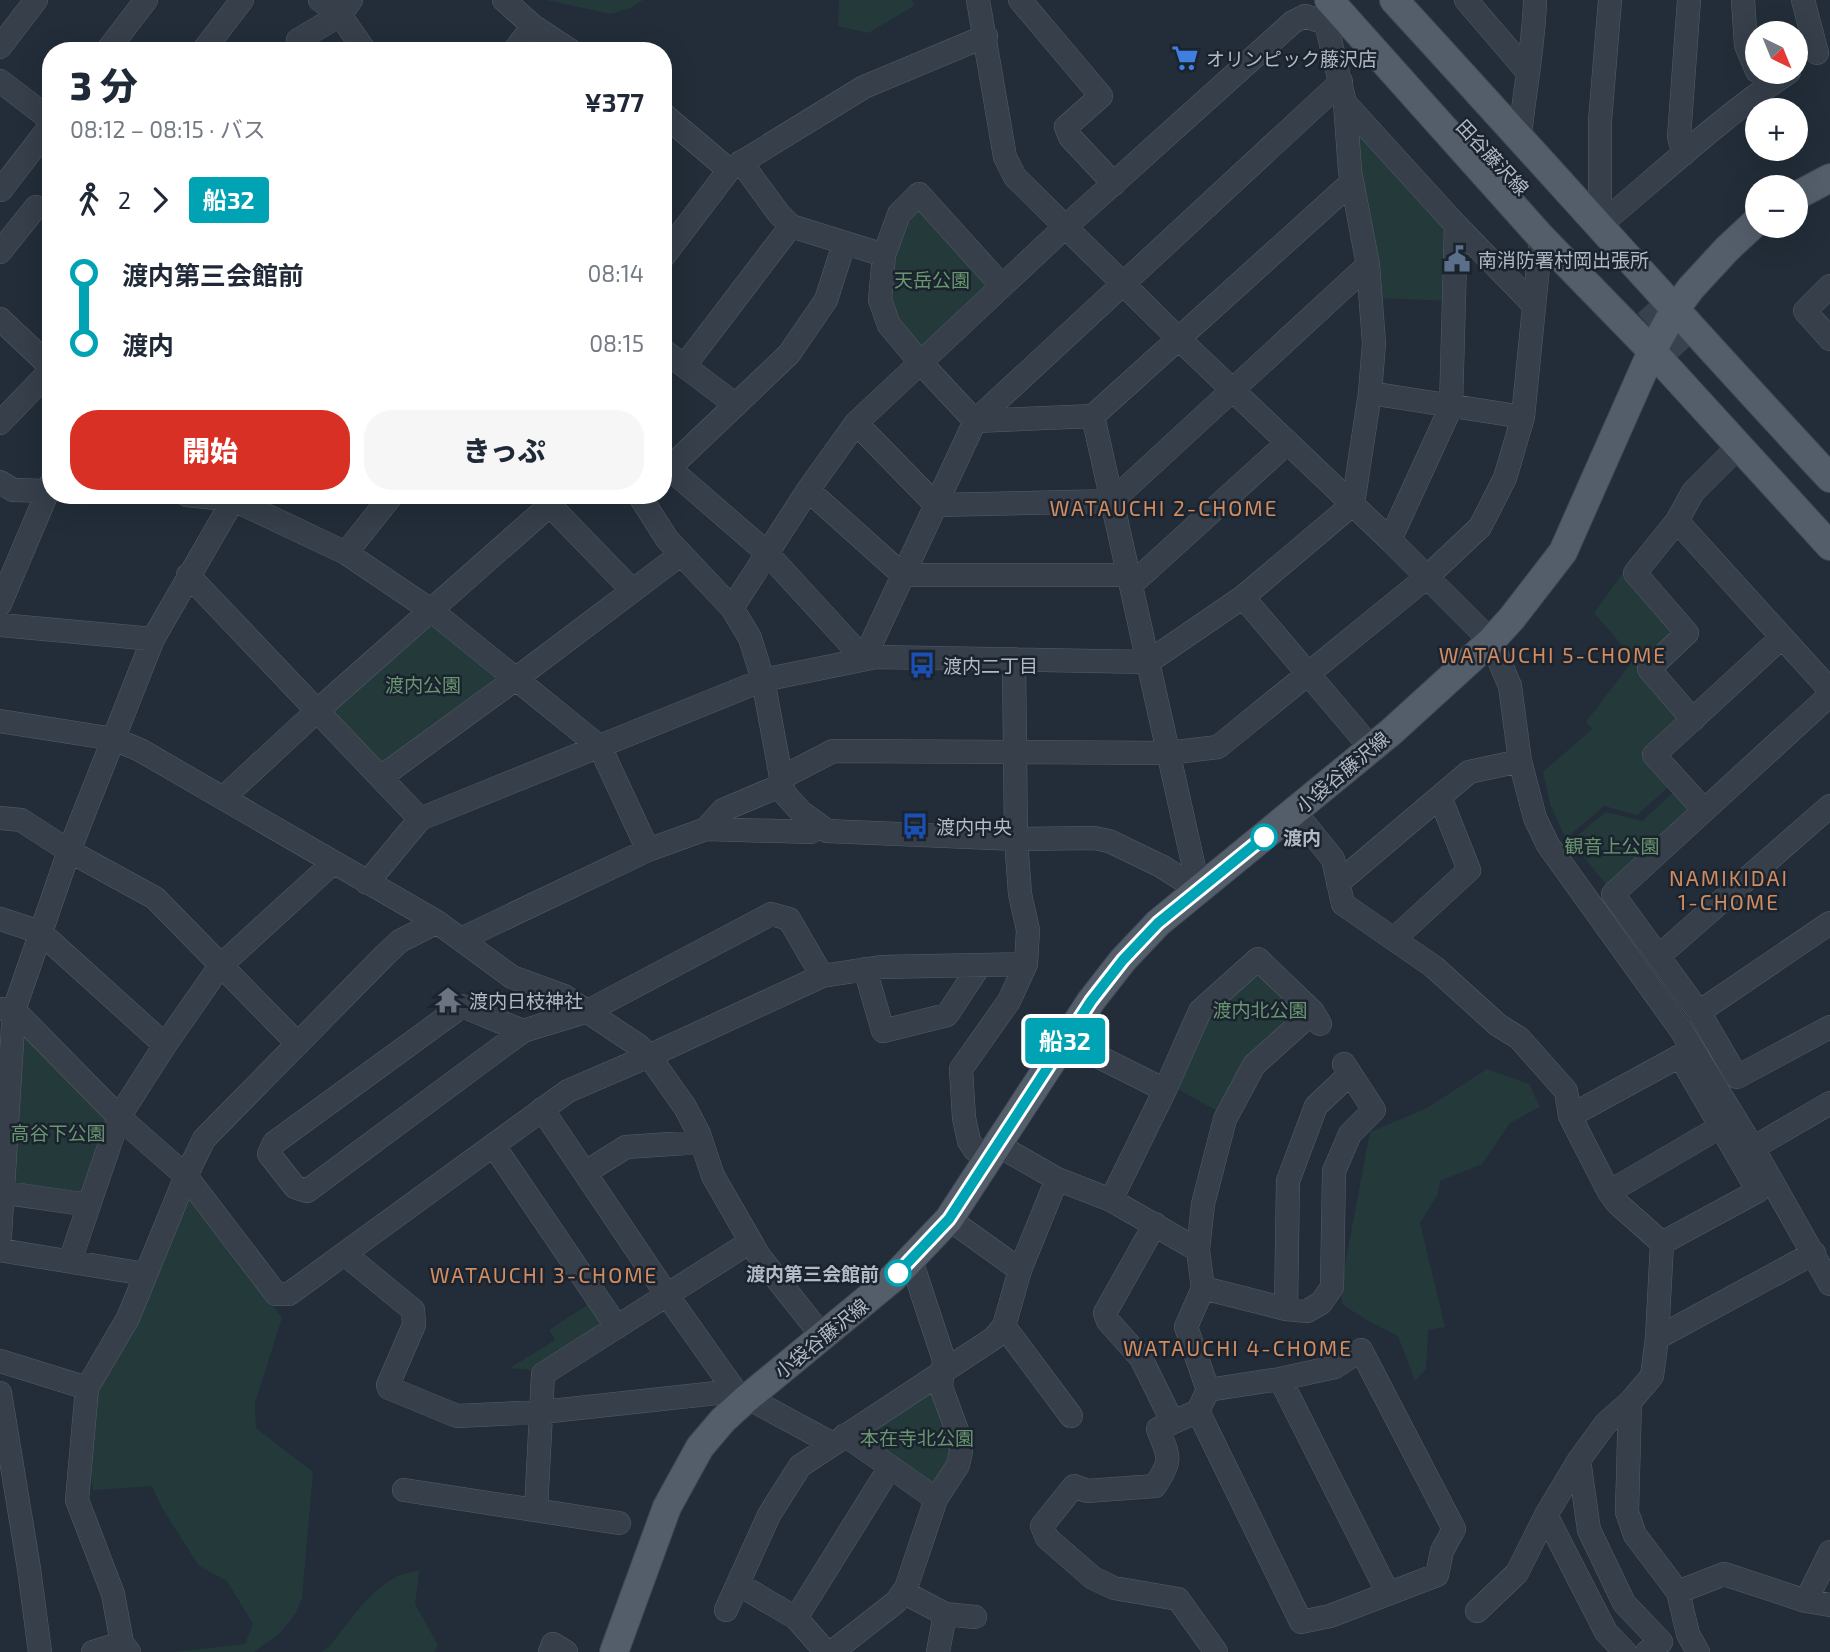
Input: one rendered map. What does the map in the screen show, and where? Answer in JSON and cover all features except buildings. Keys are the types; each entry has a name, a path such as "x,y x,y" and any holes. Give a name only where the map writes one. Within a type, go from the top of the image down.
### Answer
{"main road":[{"name":"田谷藤沢線","path":"1371,0 1653,310"},
{"path":"1394,0 1600,225 1653,310 1830,478"},
{"name":"田谷藤沢線","path":"1335,9 1653,310"},
{"path":"1335,9 1541,237 1672,352 1830,501"},
{"path":"1808,189 1830,177"},
{"name":"小袋谷藤沢線","path":"614,1652 667,1507 700,1447 741,1395 823,1337 893,1278 949,1219 1091,1001 1123,960 1158,923 1371,748 1491,641 1563,552 1672,352 1653,310 1718,258 1745,232"},
{"path":"1672,352 1739,446 1830,546"},
{"path":"1672,352 1830,524"}],"street":[{"path":"1,43 36,0"},
{"path":"114,42 146,0"},
{"path":"210,42 242,0"},
{"path":"320,0 345,8 361,42"},
{"path":"504,0 533,26 557,42"},
{"path":"978,0 1005,157 1015,177 1064,228 1353,504 1491,641 1510,686 1520,761 1535,818 1548,845 1681,1030 1830,1284"},
{"path":"1020,0 1101,96 1066,127 1069,137 1114,184"},
{"path":"1466,0 1527,71"},
{"path":"1520,137 1535,0"},
{"path":"1600,225 1600,121 1610,0"},
{"path":"1684,154 1679,137 1693,0"},
{"path":"1744,0 1745,23"},
{"path":"1803,0 1823,49 1808,60"},
{"path":"298,40 345,8"},
{"path":"368,883 420,819 763,680 877,657 1148,662 1243,597 1353,504 1370,393 1374,343 1368,265 1352,182 1335,9 1293,22 1064,228 856,423 732,608"},
{"path":"521,42 533,26"},
{"path":"672,246 735,166 864,87 986,36"},
{"path":"0,81 42,116"},
{"path":"1600,225 1684,154 1753,84"},
{"path":"1343,92 1456,225 1533,304"},
{"path":"864,659 975,421 1123,285 1343,92"},
{"path":"672,120 735,166 791,226 884,255"},
{"path":"42,135 0,189 42,209"},
{"path":"1002,285 919,194 899,214 884,255 880,300 889,325 975,421 1093,416 1352,182"},
{"path":"0,252 42,210"},
{"path":"1390,540 1451,407 1456,225"},
{"path":"685,365 791,226"},
{"path":"706,829 723,810 781,782 833,751 1168,753 1217,747 1427,577 1480,527 1505,478 1523,417 1541,237"},
{"path":"672,465 789,354 827,300 844,244"},
{"path":"856,423 936,505 1112,501 1368,265"},
{"path":"1830,286 1805,311 1830,339"},
{"path":"0,319 42,360"},
{"path":"672,356 736,405"},
{"path":"3,413 42,377"},
{"path":"1370,393 1523,417"},
{"path":"1093,416 1199,890"},
{"path":"808,491 903,576 1130,580 1287,443"},
{"path":"1693,720 1649,669 1687,633 1635,572 1677,521 1693,492 1739,446"},
{"path":"672,476 767,554 864,659"},
{"path":"0,482 13,490 42,488"},
{"path":"0,604 42,504"},
{"path":"0,1236 7,1009 40,932 153,639 231,504"},
{"path":"249,504 346,553 432,611 600,747 648,850"},
{"path":"346,553 385,504"},
{"path":"223,798 318,710 432,611 541,504"},
{"path":"549,504 632,590"},
{"path":"645,504 680,555 732,608 750,638 763,680 784,793 815,824 827,831 1016,839 1094,838 1108,841 1161,866 1199,890"},
{"path":"1677,521 1830,692 1613,894 1699,1012 1737,1077 1830,1027"},
{"path":"381,777 680,555"},
{"path":"188,575 420,819"},
{"path":"1243,597 1371,748"},
{"path":"0,625 153,639"},
{"path":"1704,810 1654,755 1782,637"},
{"path":"1014,659 1016,839 1020,894 1028,930 1026,964 1009,1001 961,1069 964,1118 969,1141 975,1150 994,1153 1111,1200 1198,1251"},
{"path":"0,721 114,739 140,750 437,922 512,977 564,996 639,1046 685,1107 713,1176 750,1242 823,1337"},
{"path":"1338,883 1469,772 1520,761"},
{"path":"1394,939 1469,870 1440,797"},
{"path":"1660,955 1830,806"},
{"path":"1295,812 1333,859 1343,904 1434,967 1498,1024 1519,1038 1566,1091 1570,1116 1609,1192 1616,1203 1662,1243"},
{"path":"0,818 21,820 69,851 155,898 298,1044"},
{"path":"461,939 648,850 706,829 811,832 815,824"},
{"path":"70,1261 119,1117 165,1045 220,966 333,863"},
{"path":"523,1031 463,1006 274,1143 269,1154 295,1187 307,1191 523,1031 588,1011 771,914 789,919 822,976"},
{"path":"0,919 40,932 165,1045"},
{"path":"93,1652 126,1648 113,1594 78,1500 87,1388 128,1318 186,1175 204,1139 400,941 437,922"},
{"path":"1699,1012 1830,923"},
{"path":"1111,1200 1200,1011 1258,958 1317,1018 1254,1065 1225,1119 1203,1204 1198,1251 1203,1287 1186,1326 1208,1390 1198,1411 1157,1429 1169,1458 1156,1486 1087,1491 1074,1486 1042,1526 1047,1538 1093,1578 1114,1588 1178,1599 1216,1652"},
{"path":"7,1009 119,1117 186,1175 276,1294 289,1294 568,1091 822,976 881,967 1026,964"},
{"path":"865,969 883,1031 947,1015 981,965"},
{"path":"1065,1040 1165,1090"},
{"path":"1570,1116 1680,1056 1758,1191 1662,1243"},
{"path":"1203,1287 1286,1309 1307,1311 1321,1303 1332,1287 1334,1171 1350,1134 1374,1110 1347,1069 1316,1106 1288,1181 1286,1309"},
{"path":"1752,1148 1828,1108"},
{"path":"542,1109 667,1295 741,1395 839,1440 890,1467 936,1499"},
{"path":"1609,1192 1720,1127"},
{"path":"586,1172 626,1147 701,1142"},
{"path":"494,1146 617,1327"},
{"path":"726,1610 769,1515 800,1466 994,1338 1004,1326 1020,1270 1058,1179"},
{"path":"1,1193 89,1205"},
{"path":"949,1219 1020,1270"},
{"path":"1155,1224 1105,1313 1108,1321 1141,1358 1172,1421"},
{"path":"536,1510 543,1374 750,1242"},
{"path":"1477,1611 1517,1573 1579,1460 1606,1423 1630,1402 1652,1376 1657,1338 1662,1243"},
{"path":"0,1250 145,1273"},
{"path":"1657,1338 1814,1253"},
{"path":"346,1255 412,1310 414,1325 389,1388 457,1416 542,1412 741,1395"},
{"path":"832,1652 896,1602 903,1592 936,1499 958,1465 961,1451 959,1436 941,1387 944,1360 911,1260"},
{"path":"1004,1326 1071,1416"},
{"path":"1198,1411 1301,1622 1330,1616 1437,1575 1442,1551 1454,1530 1361,1350 1335,1367 1208,1390"},
{"path":"0,1361 87,1388"},
{"path":"1280,1379 1388,1593"},
{"path":"0,1393 3,1436 29,1569 35,1651"},
{"path":"1630,1402 1627,1512 1634,1535 1678,1592 1688,1634 1698,1652"},
{"path":"1579,1460 1588,1530 1624,1603 1661,1642 1647,1652"},
{"path":"796,1618 890,1467"},
{"path":"404,1490 619,1523"},
{"path":"1546,1516 1606,1632 1625,1652"},
{"path":"1806,1601 1830,1552"},
{"path":"1678,1592 1724,1574 1806,1601 1830,1605"},
{"path":"738,1584 796,1618 826,1652"},
{"path":"903,1592 945,1614 975,1617"},
{"path":"938,1652 945,1614"},
{"path":"550,1652 553,1644 566,1652"}],"green space":[{"path":"546,0 643,0 630,8 611,14"},
{"path":"839,0 912,0 914,6 868,33 838,26"},
{"path":"1347,117 1459,235 1453,301 1375,298"},
{"name":"天岳公園","path":"924,204 993,281 920,352 894,321 888,278 908,221"},
{"path":"1624,571 1676,630 1640,669 1681,714 1645,754 1672,784 1637,815 1604,806 1569,836 1564,835 1550,804 1543,772 1592,729 1586,722 1634,659 1594,613"},
{"name":"渡内公園","path":"431,619 505,678 382,768 327,710"},
{"name":"観音上公園","path":"1677,789 1695,809 1609,888 1571,841 1606,812 1642,821"},
{"name":"渡内北公園","path":"1261,968 1303,1011 1219,1112 1174,1087 1205,1019"},
{"name":"高谷下公園","path":"20,1026 110,1119 85,1199 7,1187"},
{"path":"1487,1069 1529,1084 1540,1107 1510,1123 1482,1164 1440,1181 1438,1194 1420,1223 1445,1327 1428,1330 1426,1369 1415,1381 1398,1336 1342,1304 1341,1286 1370,1132 1427,1108"},
{"path":"185,1194 194,1197 282,1318 255,1403 256,1428 313,1472 302,1597 296,1613 280,1633 254,1652 174,1652 245,1644 253,1624 227,1581 199,1566 162,1508 152,1486 93,1490 87,1446 97,1383"},
{"path":"592,1302 608,1326 538,1371 510,1368 555,1340 549,1330"},
{"name":"本在寺北公園","path":"939,1382 953,1454 932,1490 861,1434"},
{"path":"419,1571 415,1604 438,1645 434,1652 321,1652 329,1647 357,1611 379,1589 391,1580"}],"tunnel":[{"path":"1648,304 1688,348"}],"bus line":[{"name":"船32","path":"898,1273 949,1219 1091,1001 1123,960 1158,923 1264,837"}],"place":[{"name":"オリンピック藤沢店","path":"1185,58"},
{"name":"南消防署村岡出張所","path":"1457,259"},
{"name":"渡内二丁目","path":"922,665"},
{"name":"渡内中央","path":"915,826"},
{"name":"渡内","path":"1264,837"},
{"name":"渡内日枝神社","path":"448,1000"},
{"name":"渡内第三会館前","path":"898,1273"}],"district":[{"name":"WATAUCHI 2-CHOME","path":"1164,507"},
{"name":"WATAUCHI 5-CHOME","path":"1553,654"},
{"name":"NAMIKIDAI 1-CHOME","path":"1729,889"},
{"name":"WATAUCHI 3-CHOME","path":"544,1274"},
{"name":"WATAUCHI 4-CHOME","path":"1238,1347"}]}
